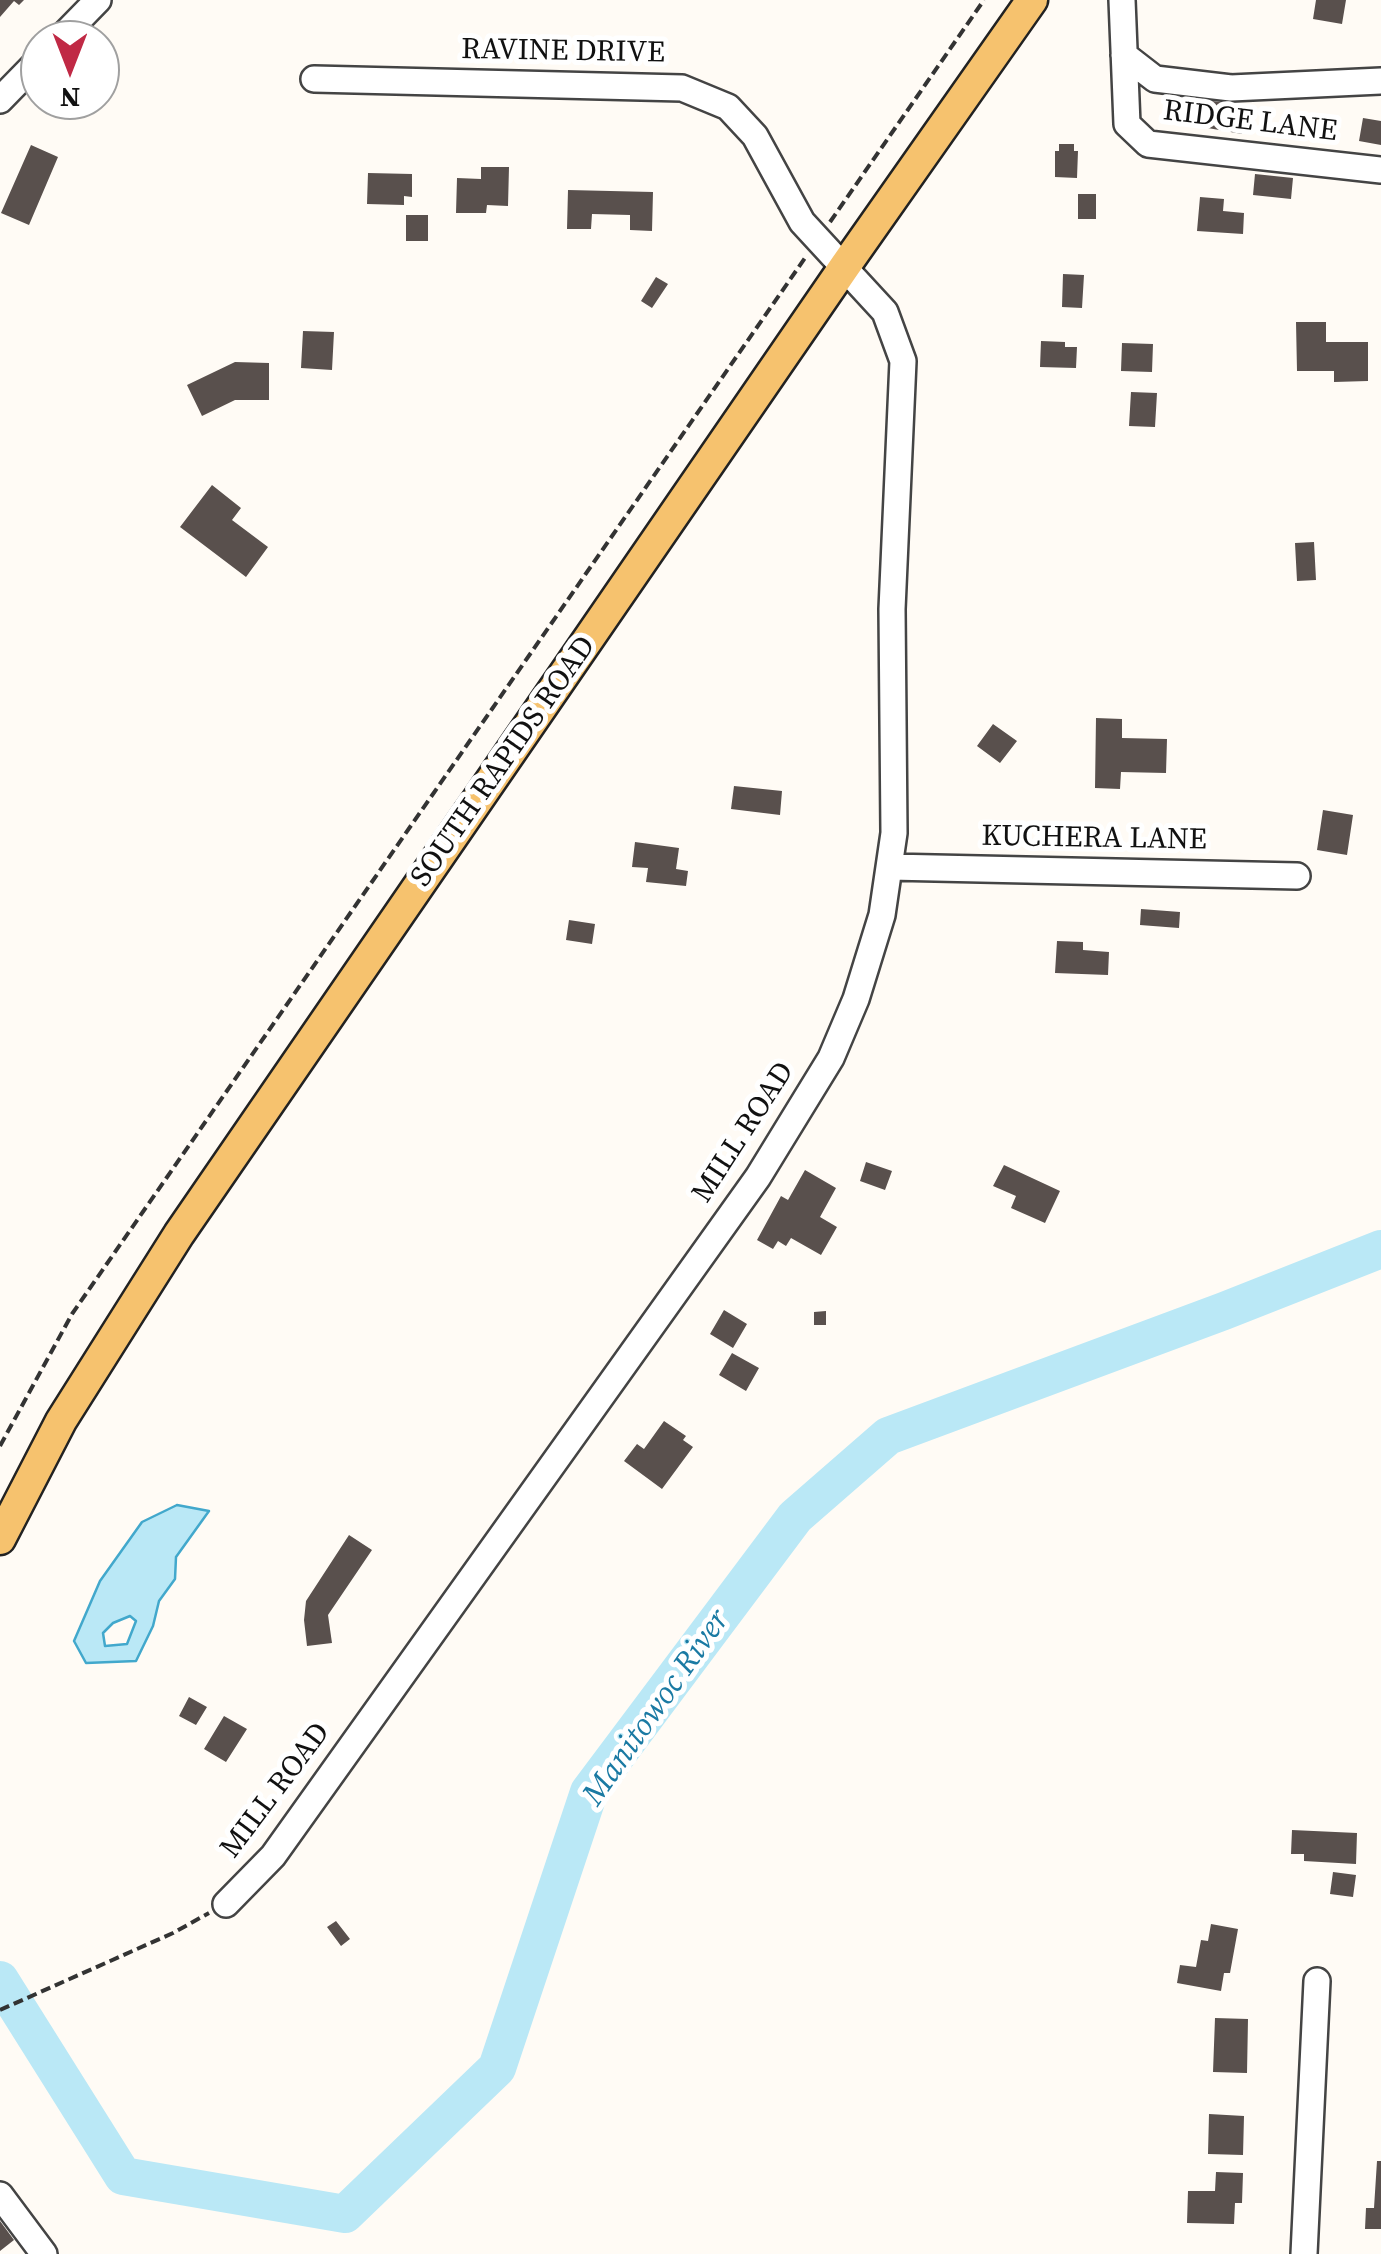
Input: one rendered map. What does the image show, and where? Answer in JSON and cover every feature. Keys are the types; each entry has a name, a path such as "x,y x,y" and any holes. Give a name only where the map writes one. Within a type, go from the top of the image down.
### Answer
{"main road":[{"name":"SOUTH RAPIDS ROAD","path":"0,1540 60,1421 178,1234 1032,0"}],"street":[{"path":"78,20 98,0"},
{"name":"RIDGE LANE","path":"1122,0 1126,124 1148,144 1381,170"},
{"name":"RIDGE LANE","path":"1124,55 1155,80 1232,88 1381,81"},
{"path":"0,100 20,80"},
{"name":"RAVINE DRIVE","path":"314,80 682,88 728,108 755,136 802,222 845,266"},
{"name":"MILL ROAD","path":"226,1904 285,1840 758,1177 831,1058 856,999 882,915 894,833 892,609 903,361 884,312 845,266"},
{"name":"KUCHERA LANE","path":"890,867 1297,876"},
{"path":"1304,2254 1317,1981"},
{"path":"0,2196 44,2254"}],"path":[{"path":"0,1446 72,1314 984,0"},
{"path":"0,2010 173,1933 226,1904"}],"water":[{"path":"177,1505 209,1511 176,1557 175,1579 159,1601 153,1626 136,1661 86,1663 74,1641 100,1581 142,1522","holes":["130,1616 136,1621 127,1644 105,1646 103,1633 113,1623"]}],"building":[{"path":"0,0 24,0 19,5 14,1 0,17"},
{"path":"1316,0 1346,0 1342,24 1313,19"},
{"path":"1206,100 1246,106 1242,134 1202,127"},
{"path":"1363,118 1381,121 1381,145 1359,141"},
{"path":"1059,144 1074,144 1074,151 1078,151 1077,178 1055,177 1055,151 1059,151"},
{"path":"31,145 58,157 29,225 1,213"},
{"path":"481,167 509,167 508,206 487,205 486,213 456,213 457,178 481,179"},
{"path":"368,173 412,174 412,197 404,196 404,205 367,204"},
{"path":"1255,174 1293,178 1291,199 1253,195"},
{"path":"568,190 653,192 652,231 630,230 630,215 592,214 591,229 567,229"},
{"path":"1078,194 1096,194 1096,219 1078,219"},
{"path":"1200,197 1224,199 1223,211 1244,213 1243,234 1197,231"},
{"path":"406,215 428,215 428,241 406,241"},
{"path":"1063,274 1084,275 1082,308 1062,307"},
{"path":"656,277 668,284 652,308 641,301"},
{"path":"1296,322 1326,322 1326,342 1368,342 1368,381 1334,382 1334,371 1297,371"},
{"path":"303,331 334,332 332,370 301,368"},
{"path":"1041,341 1077,347 1076,368 1040,367"},
{"path":"1122,343 1153,344 1152,372 1121,371"},
{"path":"235,362 269,363 269,400 235,400 202,416 187,385"},
{"path":"1131,392 1157,393 1155,427 1129,426"},
{"path":"212,485 241,508 232,520 268,547 246,577 180,527"},
{"path":"1314,542 1316,580 1297,581 1295,543"},
{"path":"1096,718 1122,719 1122,738 1167,739 1166,773 1121,772 1120,789 1095,788"},
{"path":"993,724 1017,741 1000,763 977,746"},
{"path":"734,786 782,791 780,815 731,809"},
{"path":"1323,810 1353,815 1347,855 1317,850"},
{"path":"635,842 679,848 676,869 688,871 686,886 646,882 648,868 632,867"},
{"path":"1141,909 1180,912 1179,928 1140,925"},
{"path":"569,920 595,924 592,944 566,940"},
{"path":"1057,941 1083,942 1083,950 1109,952 1108,975 1055,973"},
{"path":"866,1162 892,1171 885,1190 860,1181"},
{"path":"1004,1165 1060,1191 1045,1223 1011,1208 1016,1196 993,1186"},
{"path":"805,1170 836,1188 820,1217 837,1227 821,1255 791,1238 786,1246 778,1241 773,1249 757,1240 781,1196 788,1200"},
{"path":"724,1310 747,1324 733,1348 710,1334"},
{"path":"826,1311 826,1325 814,1325 814,1312"},
{"path":"732,1353 759,1368 746,1391 719,1375"},
{"path":"664,1421 686,1436 683,1440 693,1447 662,1489 624,1461 637,1444 644,1449"},
{"path":"349,1535 372,1550 328,1615 332,1643 307,1646 306,1601"},
{"path":"189,1697 207,1707 196,1725 179,1716"},
{"path":"224,1716 247,1729 226,1762 204,1749"},
{"path":"1292,1830 1357,1833 1356,1864 1304,1861 1304,1854 1291,1854"},
{"path":"1333,1872 1356,1875 1353,1897 1330,1894"},
{"path":"336,1921 350,1939 341,1946 327,1927"},
{"path":"1211,1924 1238,1929 1230,1973 1224,1973 1221,1991 1177,1983 1180,1965 1196,1967 1201,1940 1208,1941"},
{"path":"1215,2018 1248,2019 1247,2073 1213,2072"},
{"path":"1209,2114 1244,2116 1243,2155 1208,2154"},
{"path":"1377,2161 1381,2161 1381,2229 1365,2229 1366,2208 1374,2208"},
{"path":"1216,2172 1243,2173 1242,2203 1235,2203 1234,2224 1187,2223 1188,2191 1215,2191"},
{"path":"0,2221 14,2240 0,2251"}],"waterway":[{"name":"Manitowoc River","path":"0,1980 123,2176 345,2214 497,2068 589,1792 795,1517 888,1436 1381,1249"}]}
